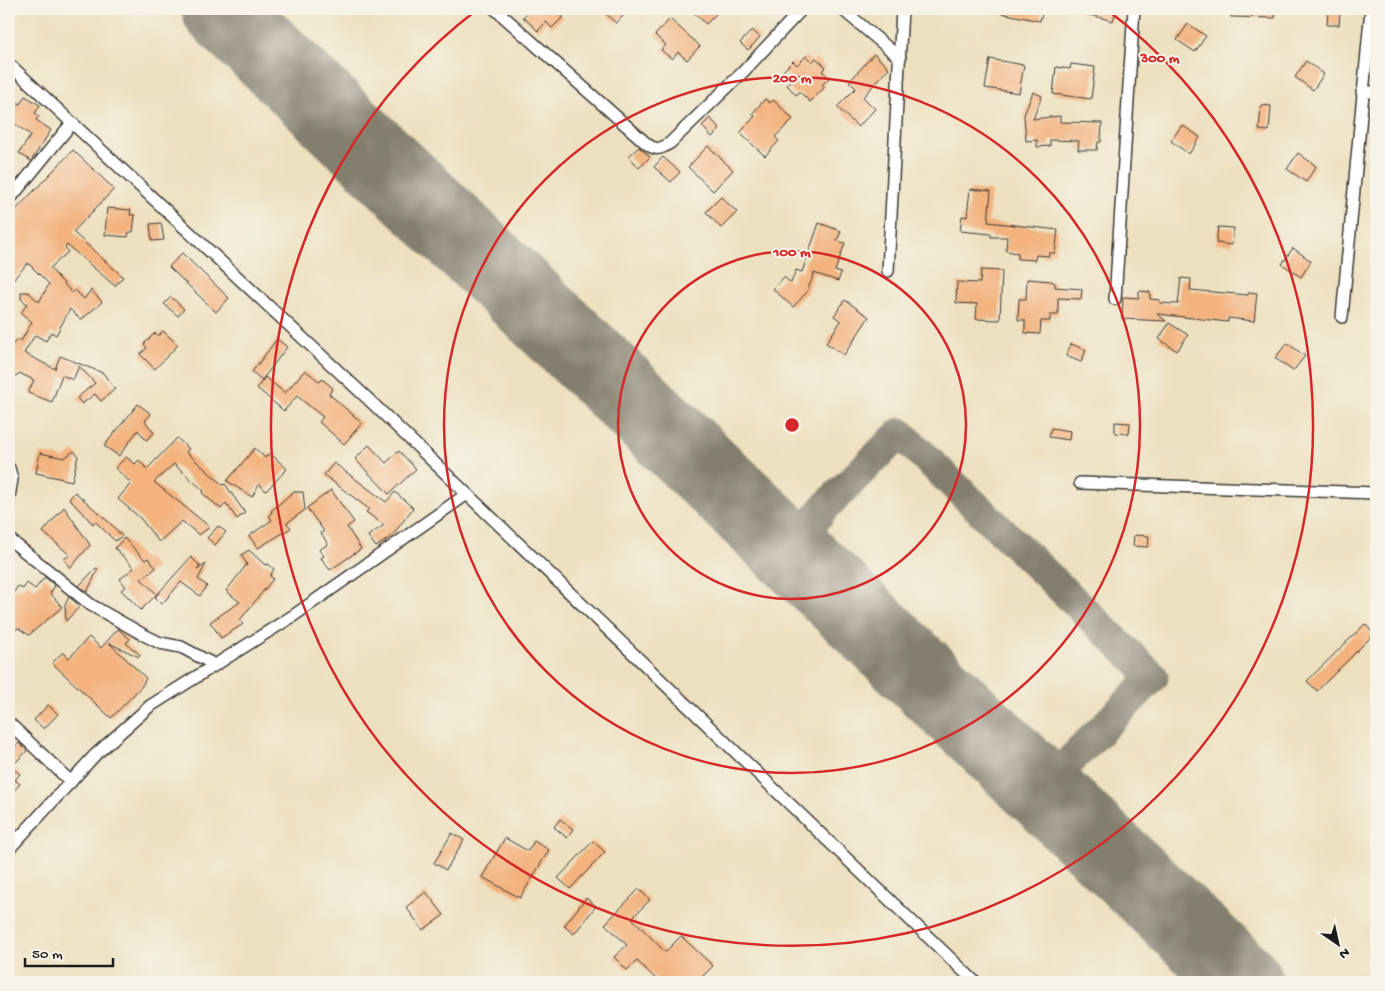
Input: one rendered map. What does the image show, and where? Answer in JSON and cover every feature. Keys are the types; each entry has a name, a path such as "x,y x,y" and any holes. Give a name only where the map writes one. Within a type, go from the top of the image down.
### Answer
{"street":[{"path":"495,9 647,144 658,149 670,143 742,73 802,9"},
{"path":"842,9 900,58"},
{"path":"888,271 902,9"},
{"path":"1115,299 1134,9"},
{"path":"1342,317 1371,9"},
{"path":"9,64 368,398 975,982"},
{"path":"1362,92 1376,92"},
{"path":"9,200 72,123"},
{"path":"9,468 12,479 9,497"},
{"path":"1080,483 1376,493"},
{"path":"9,849 95,755 150,706 178,686 293,616 467,494"},
{"path":"9,540 90,605 160,643 181,647 215,665"},
{"path":"9,723 71,782"}],"building":[{"path":"532,9 554,9 563,17 552,28 546,22 538,31 523,17"},
{"path":"601,9 630,9 616,23"},
{"path":"690,9 721,9 706,24"},
{"path":"1001,9 1043,9 1040,21 1001,13"},
{"path":"1080,9 1116,9 1113,21 1079,12"},
{"path":"1231,9 1275,9 1275,18 1231,17"},
{"path":"1328,11 1340,12 1339,25 1327,25"},
{"path":"670,19 700,46 687,60 678,52 672,59 661,50 666,45 655,35"},
{"path":"1188,24 1206,36 1195,52 1177,40"},
{"path":"752,30 760,37 748,50 740,43"},
{"path":"874,54 889,68 863,97 875,109 858,127 837,107 856,88 849,82"},
{"path":"806,56 812,62 816,58 826,67 822,71 829,78 822,85 825,87 810,102 800,92 796,95 787,85 792,80 783,71 793,61 797,65"},
{"path":"990,59 1024,65 1019,93 985,88"},
{"path":"1306,61 1324,74 1313,90 1295,77"},
{"path":"1071,64 1095,67 1091,99 1053,94 1056,67 1070,69"},
{"path":"1033,92 1042,96 1033,119 1060,116 1060,122 1102,123 1101,142 1098,142 1097,150 1078,150 1079,141 1050,140 1050,146 1037,147 1037,140 1026,141 1024,115"},
{"path":"25,96 40,105 35,113 39,116 36,120 51,130 31,161 19,153 31,135 10,121 15,114 11,111 17,102 20,104"},
{"path":"765,99 770,103 773,100 793,119 775,137 779,141 765,156 740,133 755,116 752,114"},
{"path":"1261,105 1271,106 1269,131 1259,130"},
{"path":"710,118 720,129 712,137 702,126"},
{"path":"1182,125 1200,137 1189,154 1171,141"},
{"path":"708,146 733,170 713,191 688,167"},
{"path":"639,147 650,157 639,168 629,156"},
{"path":"73,150 114,189 73,232 123,277 115,286 67,245 65,247 68,252 50,268 72,293 75,290 84,299 91,290 102,302 81,320 70,309 56,335 51,332 46,341 35,335 24,353 55,369 60,356 103,373 115,389 101,401 95,394 82,404 77,398 95,383 79,366 73,380 62,375 52,402 28,393 34,380 19,373 16,376 9,370 9,348 18,339 21,341 32,322 21,313 27,304 21,299 21,292 28,292 39,302 49,284 28,263 9,284 9,217"},
{"path":"1298,153 1316,166 1306,182 1287,169"},
{"path":"663,157 680,172 671,182 654,167"},
{"path":"970,189 991,191 988,222 1058,230 1055,253 1049,253 1049,256 1036,255 1035,260 1018,259 1018,253 1006,251 1007,237 991,237 991,234 960,231 962,216 967,217"},
{"path":"721,197 737,212 721,228 706,212"},
{"path":"107,208 131,210 130,215 135,215 133,232 129,232 128,237 105,235"},
{"path":"161,223 164,240 152,241 150,224"},
{"path":"819,223 841,231 837,241 845,243 835,271 841,273 838,281 814,273 807,292 793,307 773,289 784,277 791,283 796,270 802,272"},
{"path":"1218,227 1234,228 1232,245 1216,243"},
{"path":"1293,248 1311,261 1301,277 1282,264"},
{"path":"182,253 229,298 216,312 169,267"},
{"path":"981,270 1002,271 1000,320 976,319 977,304 956,303 957,282 980,283"},
{"path":"1181,278 1191,279 1190,290 1248,295 1249,292 1257,293 1254,321 1228,318 1228,322 1157,314 1166,321 1122,319 1123,297 1139,298 1139,291 1150,292 1150,299 1160,300 1160,303 1178,304"},
{"path":"1027,279 1051,281 1055,283 1055,287 1082,289 1081,299 1058,298 1058,315 1050,315 1050,321 1041,321 1040,334 1025,333 1025,320 1018,320 1019,299 1026,299"},
{"path":"171,297 184,309 178,316 164,304"},
{"path":"845,300 869,317 844,355 826,343 841,321 834,316"},
{"path":"1169,323 1188,335 1177,351 1159,339"},
{"path":"163,331 178,345 155,369 140,354 147,348 144,344 155,333 158,336"},
{"path":"277,339 287,347 262,380 252,372"},
{"path":"1287,343 1305,356 1293,371 1275,358"},
{"path":"1071,344 1086,350 1081,362 1066,356"},
{"path":"305,370 320,382 322,379 333,388 329,394 362,423 344,444 319,422 323,417 297,396 284,411 257,388 265,377 285,393"},
{"path":"138,404 151,414 145,421 154,433 146,440 138,430 119,456 104,446"},
{"path":"1115,422 1130,423 1129,434 1115,433"},
{"path":"1051,428 1070,431 1069,440 1049,437"},
{"path":"177,438 189,449 186,452 223,485 225,484 245,513 237,519 226,503 221,509 202,493 204,491 174,464 154,482 210,527 199,535 182,521 159,542 140,518 118,499 131,483 115,468 126,457 135,464 139,460 147,469"},
{"path":"369,445 386,463 399,451 416,469 389,494 355,459"},
{"path":"255,448 265,458 270,453 287,469 266,491 259,484 252,497 227,481"},
{"path":"74,451 78,456 72,481 36,473 40,453 64,458"},
{"path":"334,463 386,502 395,492 413,508 392,536 376,547 368,536 384,525 366,512 369,509 324,475"},
{"path":"331,490 354,522 347,527 361,549 330,570 321,558 324,556 319,550 328,544 321,533 324,531 307,508"},
{"path":"75,492 122,536 115,541 95,521 93,524 69,499"},
{"path":"293,492 303,492 305,510 287,523 291,528 258,548 249,536 272,520 269,515 272,513 271,511"},
{"path":"64,507 90,545 70,568 64,559 70,555 43,532"},
{"path":"218,526 226,532 215,545 207,538"},
{"path":"1134,535 1149,536 1148,547 1133,546"},
{"path":"124,538 145,560 148,558 156,568 141,579 157,594 141,610 121,590 126,587 120,579 134,568 115,548"},
{"path":"249,550 265,565 268,564 274,569 270,576 273,579 240,620 243,624 221,638 210,622 240,602 226,591 247,564 241,555"},
{"path":"191,557 200,566 197,570 206,564 198,579 207,586 200,596 181,582 162,604 155,597"},
{"path":"96,568 98,569 87,592 79,586"},
{"path":"45,577 55,586 50,593 62,607 29,635 18,628 9,634 9,589 14,592 18,586 23,589 27,583 35,589"},
{"path":"69,597 80,606 66,621 65,605"},
{"path":"1365,624 1374,634 1317,691 1307,681"},
{"path":"118,629 130,639 126,643 140,655 139,657 109,643 146,678 142,686 111,718 52,663 63,652 69,658 89,637 101,648"},
{"path":"48,705 58,714 44,729 34,720"},
{"path":"19,743 27,751 11,767 20,774 15,780 20,784 9,796 9,753"},
{"path":"560,819 573,829 567,838 554,827"},
{"path":"452,833 464,840 446,870 434,863"},
{"path":"505,838 528,851 534,841 549,850 520,898 482,877"},
{"path":"593,841 605,852 570,889 558,878"},
{"path":"639,889 650,900 632,918 665,952 681,936 713,966 697,982 659,982 637,961 627,970 614,957 627,945 605,924"},
{"path":"426,892 444,915 423,930 406,907"},
{"path":"586,898 596,906 574,934 564,926"}],"taxiway":[{"path":"811,548 813,522 826,506 900,433 1153,677 1066,765 1064,778 1066,792"}],"runway":[{"path":"221,9 1244,982"}]}
